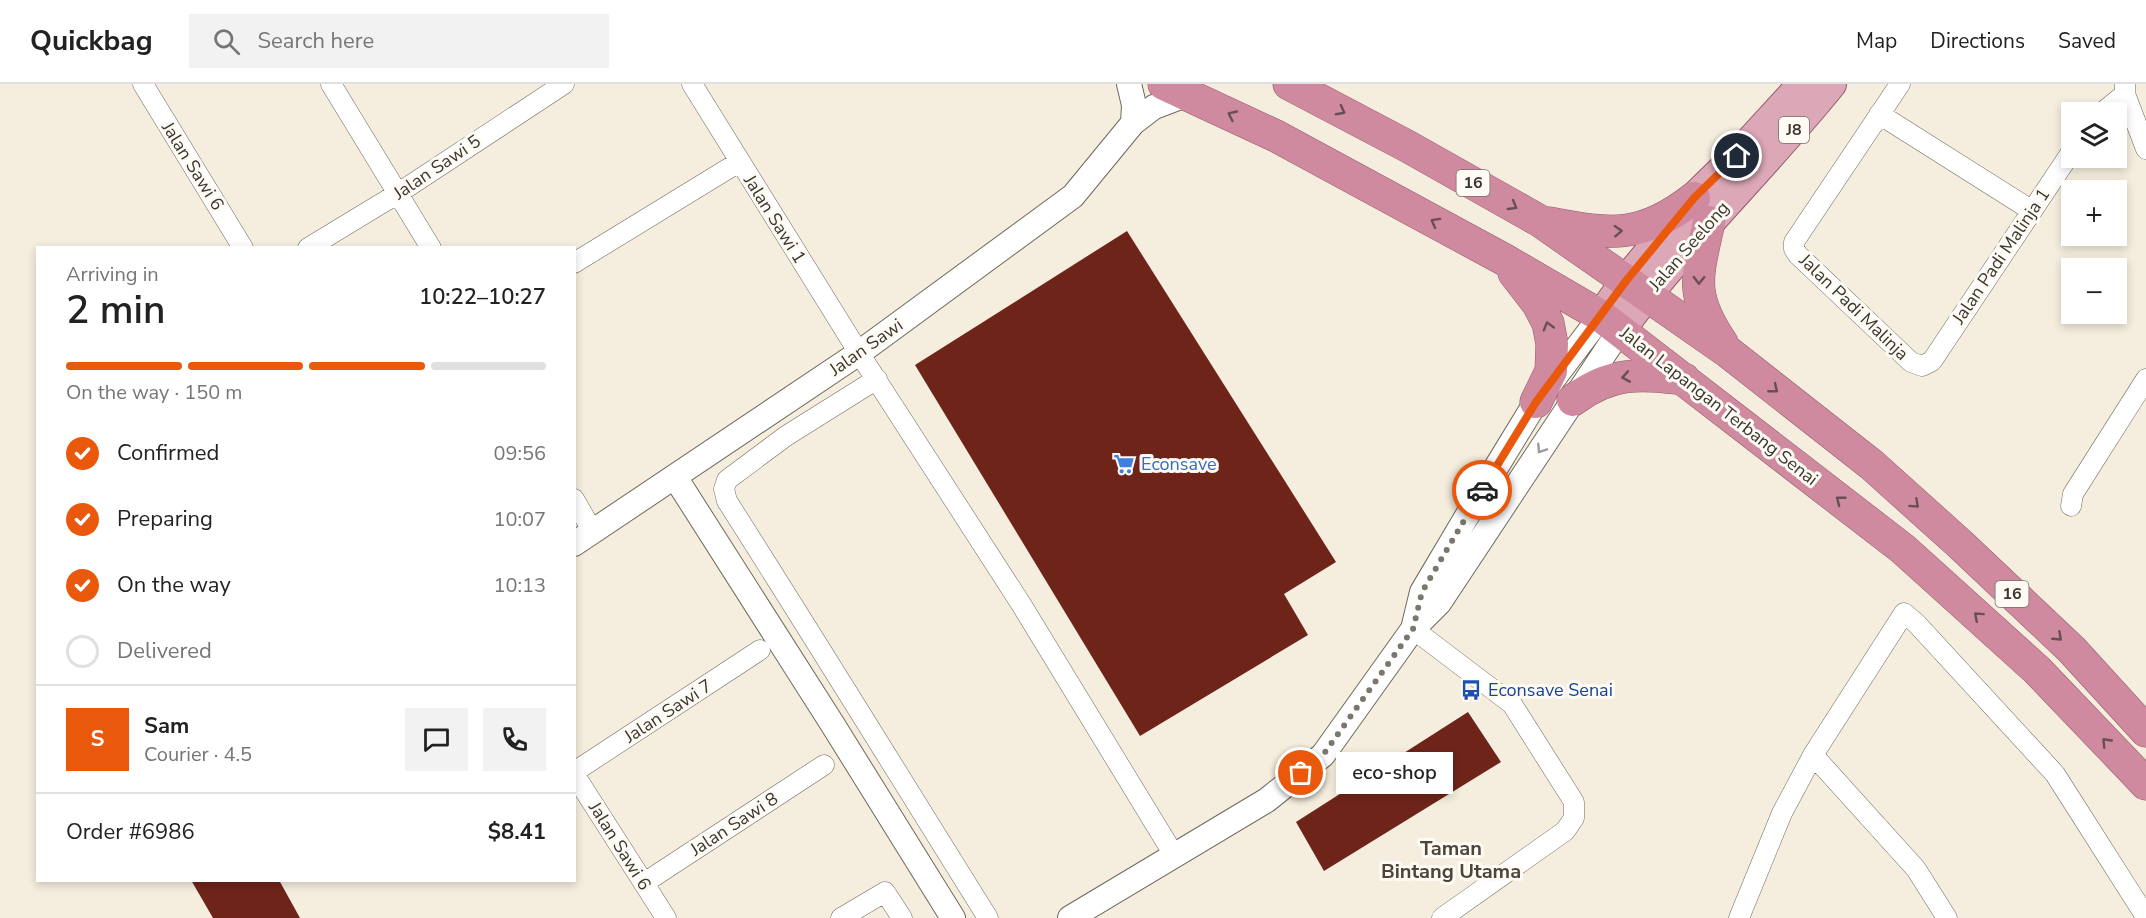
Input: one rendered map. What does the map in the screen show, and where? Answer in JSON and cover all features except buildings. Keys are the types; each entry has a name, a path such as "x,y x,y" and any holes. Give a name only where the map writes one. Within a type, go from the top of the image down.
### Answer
{"highway":[{"name":"16","path":"1289,84 1407,146 1540,221 1728,352 1872,465 1934,521 2072,650 2146,731"},
{"name":"Jalan Lapangan Terbang Senai","path":"1176,89 1276,136 1505,260 1611,323 1903,549 2037,670 2146,784"},
{"path":"1540,221 1587,230 1618,232 1640,229 1674,214 1701,210 1699,297 1704,313 1728,352"},
{"path":"1505,260 1538,304 1548,323 1552,345 1551,370 1536,402"},
{"path":"1573,400 1590,387 1628,375 1684,379"}],"main road":[{"name":"Jalan Seelong","path":"1611,323 1758,134 1803,84"},
{"name":"Jalan Seelong","path":"1701,210 1790,135 1832,84"}],"street":[{"name":"Jalan Sawi 6","path":"143,84 242,246"},
{"path":"331,84 430,246"},
{"name":"Jalan Sawi 5","path":"311,246 397,194 564,84"},
{"name":"Jalan Sawi 1","path":"692,84 859,353 1021,604 1174,855"},
{"path":"1129,84 1134,105 1134,123"},
{"name":"Jalan Padi Malinja","path":"1900,84 1794,242 1794,249 1911,362 1922,366 1932,361"},
{"name":"Jalan Sawi","path":"584,538 859,353 1074,196 1134,123 1176,89"},
{"path":"2113,102 2125,89 2146,149"},
{"path":"1879,114 2031,210"},
{"path":"576,262 739,162"},
{"name":"Jalan Padi Malinja 1","path":"1932,361 2061,167"},
{"path":"1070,918 1267,800 1323,755 1413,629 1439,603 1573,400 1611,323"},
{"path":"1413,629 1422,592 1536,402 1611,323"},
{"path":"877,379 786,436 727,480 724,489 727,501 988,918"},
{"path":"2071,506 2073,494 2146,379"},
{"path":"675,477 953,918"},
{"path":"576,507 584,538"},
{"path":"1739,918 1782,813 1813,755 1904,613 1916,623 2055,774 2146,917"},
{"path":"1413,629 1512,704 1574,802 1574,818 1564,831 1442,918"},
{"name":"Jalan Sawi 7","path":"576,772 760,650"},
{"path":"1813,755 1916,869 1947,918"},
{"name":"Jalan Sawi 8","path":"644,883 824,765"},
{"name":"Jalan Sawi 6","path":"576,776 666,918"},
{"path":"841,918 885,892 902,918"}],"way so far":[{"path":"1301,773 1323,755 1413,629 1422,592 1482,490"}],"place":[{"name":"Econsave","path":"1124,464"},
{"name":"Econsave Senai","path":"1471,690"},
{"name":"eco-shop","path":"1301,773"}],"district":[{"name":"Taman Bintang Utama","path":"1451,860"}],"route":[{"path":"1482,490 1536,402 1626,281 1694,198 1737,156"}]}
